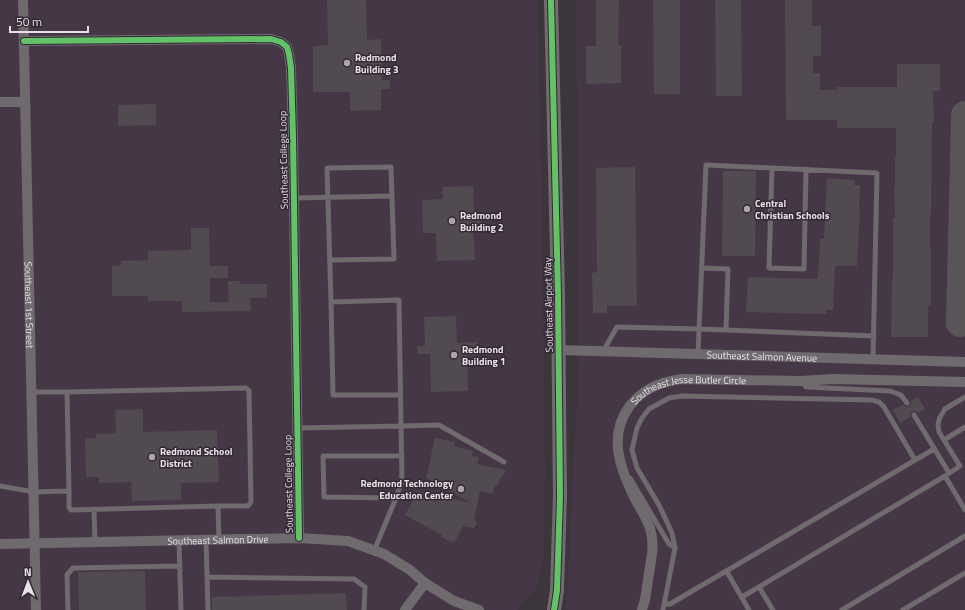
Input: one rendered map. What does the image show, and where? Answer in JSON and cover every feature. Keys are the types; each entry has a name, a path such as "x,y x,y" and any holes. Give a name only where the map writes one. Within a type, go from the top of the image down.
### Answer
{"main road":[{"name":"Southeast Airport Way","path":"551,0 559,350 560,521 557,590 554,610"}],"street":[{"name":"Southeast 1st Street","path":"23,0 36,610"},
{"name":"Southeast College Loop","path":"24,41 271,39 281,42 286,47 289,54 291,68 299,538"},
{"path":"0,102 25,102"},
{"name":"Southeast Salmon Avenue","path":"559,350 965,362"},
{"name":"Southeast Jesse Butler Circle","path":"642,610 645,600 653,547 652,534 648,522 634,497 622,470 618,457 617,444 619,427 622,418 626,410 642,393 653,386 666,381 681,379 801,381 833,379 965,382"},
{"name":"Southeast Salmon Drive","path":"0,544 299,538 348,541 384,554 410,570 426,583 454,601 479,610"},
{"path":"405,610 426,583"}],"lane":[{"path":"698,354 706,165 877,173 874,336 872,359"},
{"path":"330,260 394,260 392,167 327,168 332,395 400,394"},
{"path":"772,168 770,268 804,269 806,169"},
{"path":"294,198 392,196"},
{"path":"702,268 728,269 726,330"},
{"path":"330,302 399,300 402,481 374,551"},
{"path":"605,352 606,346 617,327 874,336"},
{"path":"801,381 806,387 890,391 901,395 907,403"},
{"path":"31,392 246,388 249,391 251,502 248,506 71,510 69,491 67,392"},
{"path":"663,610 675,548 672,533 659,505 637,468 632,450 637,428 649,409 669,398 682,396 872,400 879,402 884,408 915,460"},
{"path":"742,598 960,466 939,432 938,424 945,409 965,397"},
{"path":"914,415 934,449 965,510"},
{"path":"298,428 439,425 504,462"},
{"path":"944,440 965,427"},
{"path":"664,604 670,604 727,572 934,449"},
{"path":"396,498 324,497 323,456 402,456"},
{"path":"622,470 627,472 670,544 675,548"},
{"path":"0,486 34,492 69,491"},
{"path":"218,506 219,540"},
{"path":"94,509 95,543"},
{"path":"842,610 965,536"},
{"path":"206,540 208,610"},
{"path":"179,541 181,610"},
{"path":"68,610 67,575 74,568 180,566"},
{"path":"727,572 749,610"},
{"path":"903,610 965,573"},
{"path":"207,577 354,579 365,587 364,610"},
{"path":"759,587 773,610"}],"shaded area":[{"path":"0,0 537,0 542,208 545,470 544,553 537,587 524,602 520,603 519,610 0,610"},
{"path":"576,0 965,0 965,610 566,610 579,363"}],"building":[{"name":"Redmond Building 3","path":"327,0 366,0 367,40 381,39 382,80 390,80 390,89 381,89 381,110 350,111 350,92 313,92 313,46 328,45"},
{"path":"596,0 619,0 618,45 621,45 621,83 586,84 586,46 596,46"},
{"path":"653,0 680,0 680,94 654,94"},
{"path":"715,0 741,0 742,96 716,96"},
{"path":"785,0 812,0 812,26 821,26 821,56 813,56 813,73 820,73 820,90 837,90 837,87 897,87 897,64 940,64 940,91 933,91 934,122 932,122 930,214 931,306 928,306 928,337 891,337 896,128 837,128 837,120 786,120"},
{"path":"156,104 156,125 118,126 118,105"},
{"path":"635,167 637,306 607,306 607,313 593,313 592,273 597,272 596,168"},
{"path":"723,171 756,171 755,256 722,256"},
{"path":"827,178 855,180 854,185 860,185 857,266 835,266 833,310 826,310 826,314 746,312 748,277 818,279 820,239 824,239"},
{"name":"Redmond Building 2","path":"473,186 474,216 482,216 482,226 473,226 475,260 437,261 436,233 423,233 422,200 443,199 442,187"},
{"path":"191,228 209,228 210,266 228,266 228,278 210,278 210,302 229,302 228,281 240,281 240,284 267,284 267,298 250,298 251,311 182,312 182,301 148,301 148,296 112,296 112,266 121,265 121,261 148,260 148,251 191,250"},
{"name":"Redmond Building 1","path":"456,316 457,343 477,342 478,355 467,355 468,391 431,392 430,354 418,354 417,346 425,346 424,317"},
{"path":"918,397 925,409 917,413 916,411 912,411 910,413 910,417 900,423 893,410 903,405 906,407 909,406 911,404 910,401"},
{"name":"Redmond School District","path":"143,409 143,432 217,430 219,482 181,483 181,500 132,501 131,482 99,483 99,477 86,477 85,438 96,438 96,434 116,433 115,410"},
{"name":"Redmond Technology Education Center","path":"435,438 455,442 454,446 473,451 472,456 479,457 477,464 506,470 498,485 494,487 493,494 480,491 474,520 477,522 474,528 463,526 454,543 441,537 442,535 405,515 418,491 471,503 426,478"},
{"path":"145,571 146,610 79,610 78,572"},
{"path":"346,593 347,610 212,610 212,597"}],"taxiway":[{"path":"960,323 965,115"}],"cycle path":[{"path":"551,0 558,295 560,496 557,590 554,610"},
{"path":"24,41 271,39 281,42 287,47 291,68 293,136 299,538"}],"place":[{"name":"Redmond Building 3","path":"347,63"},
{"name":"Central Christian Schools","path":"747,209"},
{"name":"Redmond Building 2","path":"452,221"},
{"name":"Redmond Building 1","path":"454,355"},
{"name":"Redmond School District","path":"152,457"},
{"name":"Redmond Technology Education Center","path":"461,489"}]}
